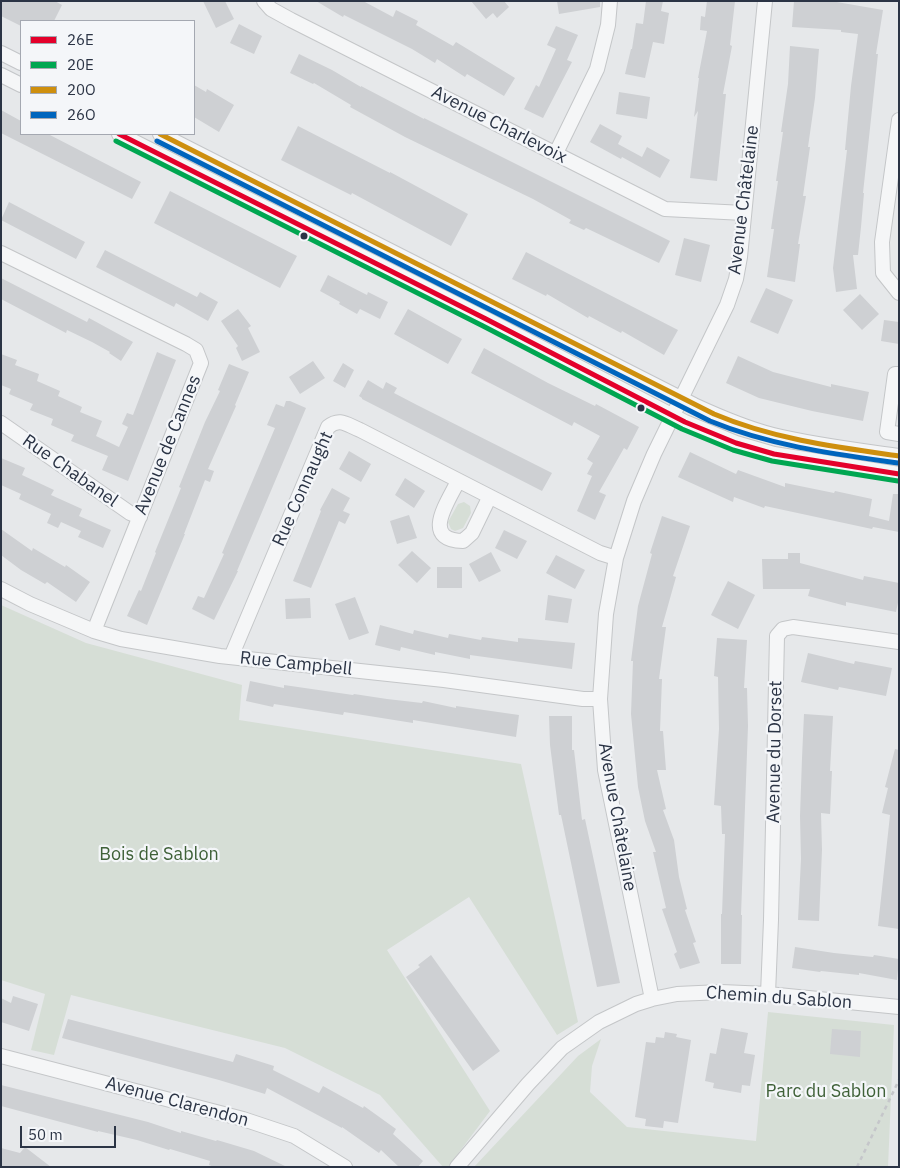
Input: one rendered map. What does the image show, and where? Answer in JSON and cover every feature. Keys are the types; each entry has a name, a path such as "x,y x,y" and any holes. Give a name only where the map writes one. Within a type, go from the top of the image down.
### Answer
{"street":[{"name":"Avenue Charlevoix","path":"264,1 271,9 291,20 665,209 744,214"},
{"path":"556,153 597,69 605,40 610,1"},
{"name":"Avenue Châtelaine","path":"652,999 605,770 600,698 606,614 616,558 647,467 732,291 740,257 765,1"},
{"path":"1,53 20,62"},
{"path":"1,75 20,84"},
{"path":"899,120 882,242 883,273 899,293"},
{"path":"121,135 486,319 672,416 720,437 768,452 795,458 899,474"},
{"path":"162,135 681,398 735,423 773,434 816,443 899,456"},
{"name":"Avenue de Cannes","path":"1,253 186,344 196,350 201,363 94,631"},
{"path":"884,454 893,433 895,374 899,374"},
{"name":"Rue Connaught","path":"231,657 328,427 334,422 341,422 360,430 489,498 600,553 616,558"},
{"name":"Rue Chabanel","path":"1,423 130,513 140,517"},
{"path":"458,481 439,519 441,533 451,541 462,542 472,532 489,498"},
{"name":"Rue Campbell","path":"1,589 30,604 94,631 130,641 231,657 444,680 583,698 600,698"},
{"name":"Avenue du Dorset","path":"768,994 777,636 783,629 793,627 899,642"},
{"name":"Chemin du Sablon","path":"457,1167 528,1084 562,1048 598,1022 625,1008 652,999 692,993 721,992 768,994 899,1007"},
{"name":"Avenue Clarendon","path":"1,1056 242,1119 294,1136 345,1167"}],"path":[{"path":"857,1167 899,1080"}],"green space":[{"path":"464,502 470,506 471,513 463,528 455,531 451,529 448,522 458,504"},
{"name":"Bois de Sablon","path":"1,605 86,643 242,685 239,720 521,764 578,1022 557,1035 469,897 387,950 490,1111 448,1167 443,1167 380,1095 285,1048 71,995 54,1055 31,1050 45,994 1,980"},
{"name":"Parc du Sablon","path":"768,1012 894,1025 888,1167 474,1167 578,1056 601,1039 592,1066 590,1092 627,1127 756,1141"}],"building":[{"path":"1,1 55,1 62,5 54,20 20,20 20,26 1,16"},
{"path":"203,1 225,1 234,19 216,28"},
{"path":"316,1 363,1 393,17 396,10 418,21 416,25 453,46 456,42 515,78 504,96 467,74 465,77 437,59 435,63 412,49 344,15 343,17"},
{"path":"471,1 504,1 509,7 497,18 493,13 486,19"},
{"path":"557,1 600,1 600,7 559,14"},
{"path":"646,1 663,1 661,11 669,13 664,44 653,42 645,78 625,74 632,49 636,23 643,24"},
{"path":"707,1 735,1 730,45 732,46 723,94 726,94 717,181 690,178 698,111 694,117 698,78 707,31 700,30 701,16 705,17"},
{"path":"794,1 831,1 883,10 876,54 878,54 858,255 853,255 857,289 836,292 833,268 858,34 841,32 841,30 792,27"},
{"path":"239,24 262,36 254,54 230,43"},
{"path":"556,26 578,35 567,60 572,62 543,118 524,109 536,85 539,87 556,49 547,45"},
{"path":"790,46 819,49 808,147 810,147 803,196 806,196 798,244 800,244 795,282 767,277 774,229 771,229 778,181 776,181 788,84"},
{"path":"299,54 424,119 670,241 659,263 586,228 584,230 569,223 571,220 533,199 405,137 350,107 351,105 314,83 290,73"},
{"path":"195,86 206,92 207,89 234,105 219,132 195,118"},
{"path":"619,92 650,97 647,119 616,114"},
{"path":"1,110 20,120 20,135 50,135 141,182 132,199 1,133"},
{"path":"600,124 622,136 618,144 642,157 647,147 670,160 660,178 590,142"},
{"path":"298,126 468,214 451,246 352,193 351,195 281,160"},
{"path":"170,191 297,256 280,288 154,223"},
{"path":"9,202 85,242 76,259 1,220"},
{"path":"684,238 710,245 701,282 675,275"},
{"path":"105,250 197,297 200,292 218,302 208,321 176,303 174,307 96,267"},
{"path":"526,252 678,330 664,355 622,331 621,333 589,316 588,318 547,294 546,296 512,279"},
{"path":"328,275 367,295 368,292 388,302 380,319 360,309 357,314 320,291"},
{"path":"1,278 87,322 89,318 133,342 121,361 92,342 67,330 66,333 1,299"},
{"path":"766,288 793,300 778,334 750,322"},
{"path":"860,294 879,314 862,330 843,310"},
{"path":"238,309 251,326 248,328 260,352 242,361 236,348 238,346 221,321"},
{"path":"408,309 462,339 448,364 394,334"},
{"path":"884,320 899,322 899,344 881,341"},
{"path":"484,348 548,383 595,406 596,404 639,427 627,450 624,448 599,492 606,495 595,520 577,511 592,476 587,474 593,463 587,459 600,436 574,422 572,426 471,373"},
{"path":"157,352 176,360 128,481 102,470 108,456 71,441 74,435 51,425 53,419 30,410 33,404 9,394 11,389 1,385 1,354 17,360 15,365 39,374 37,381 60,391 58,396 82,407 80,412 102,421 96,436 119,447 128,427 122,424 127,413 133,415"},
{"path":"738,356 773,372 831,387 831,384 869,392 863,421 759,398 726,383"},
{"path":"313,361 325,378 300,394 289,377"},
{"path":"343,363 354,370 345,388 333,381"},
{"path":"229,364 249,372 208,469 214,471 210,482 205,480 147,625 127,616 139,590 141,591 181,488 179,487 205,422 220,391 218,390"},
{"path":"368,380 383,389 386,382 397,388 394,393 552,473 542,491 362,399 359,396"},
{"path":"286,401 306,408 238,571 214,620 192,609 198,596 204,598 224,554 222,553 275,428 267,425 276,404 284,407"},
{"path":"349,451 371,464 361,482 339,469"},
{"path":"690,452 736,474 738,470 785,487 785,483 872,499 869,516 889,521 893,494 899,494 899,532 873,527 872,529 765,506 764,508 734,497 733,502 678,477"},
{"path":"1,458 25,468 22,475 54,490 51,495 82,509 79,516 111,530 103,548 78,537 81,531 61,522 58,528 47,523 51,514 19,499 21,494 1,485"},
{"path":"405,478 425,491 414,508 395,495"},
{"path":"332,488 350,498 343,511 350,514 345,524 339,521 311,588 293,581 320,510"},
{"path":"409,515 417,538 397,544 390,521"},
{"path":"662,516 690,526 673,576 676,577 662,627 666,627 659,679 662,679 660,731 663,731 666,770 657,770 666,809 663,810 674,840 679,877 687,909 685,910 696,942 693,943 700,963 680,969 674,954 677,952 662,909 666,908 653,852 656,852 645,821 638,787 631,714 633,661 631,661 638,606 652,554 650,553"},
{"path":"1,529 32,551 33,548 65,567 66,565 90,582 76,602 47,582 45,584 21,570 1,555"},
{"path":"504,530 527,541 517,559 495,548"},
{"path":"412,551 431,568 417,583 398,565"},
{"path":"491,552 501,571 479,582 469,564"},
{"path":"788,553 800,553 800,563 863,580 864,576 899,583 899,598 896,612 846,602 846,606 808,596 810,589 763,589 762,559 788,559"},
{"path":"556,555 585,570 575,589 546,573"},
{"path":"437,567 462,567 462,588 437,588"},
{"path":"728,581 755,595 738,629 711,615"},
{"path":"548,595 572,599 568,623 545,620"},
{"path":"355,597 369,633 349,640 335,604"},
{"path":"310,598 311,618 286,619 285,599"},
{"path":"380,625 413,634 414,630 448,638 449,634 481,640 482,637 518,642 518,638 575,643 572,669 470,655 470,659 435,652 435,655 401,647 400,651 375,645"},
{"path":"717,638 747,640 744,688 747,688 748,726 741,964 721,964 721,914 725,834 722,834 721,806 714,805 719,729 718,677 714,676"},
{"path":"808,653 854,664 855,661 892,668 886,696 839,687 838,690 801,682"},
{"path":"250,681 284,688 284,685 387,699 422,703 423,701 456,708 456,706 519,715 516,737 413,720 413,723 344,712 343,715 274,704 273,707 246,701"},
{"path":"804,714 833,716 830,814 821,813 822,850 819,921 798,920"},
{"path":"549,716 572,716 572,750 574,750 582,820 585,819 620,983 597,987 561,815 559,815 550,745"},
{"path":"895,749 899,750 899,929 878,926 890,815 882,813 888,788 885,787"},
{"path":"795,947 899,959 897,980 859,973 859,975 792,968"},
{"path":"431,955 500,1051 473,1071 406,977 420,967 418,965"},
{"path":"13,996 38,1004 29,1031 1,1022 1,998 11,1003"},
{"path":"68,1019 233,1062 236,1054 274,1066 273,1070 319,1093 323,1086 363,1108 364,1106 396,1129 393,1134 423,1161 418,1167 399,1167 381,1150 379,1153 342,1127 267,1088 265,1094 62,1038"},
{"path":"721,1028 748,1033 744,1053 755,1055 750,1086 742,1085 741,1093 713,1088 714,1083 705,1081 710,1053 716,1054"},
{"path":"832,1029 861,1031 860,1057 830,1054"},
{"path":"665,1032 677,1034 676,1037 691,1040 678,1123 664,1121 663,1128 645,1126 646,1119 635,1117 646,1042 655,1043 656,1037 664,1038"},
{"path":"1,1085 148,1122 181,1133 181,1131 217,1140 254,1151 287,1167 214,1167 209,1165 210,1161 170,1149 1,1106"},
{"path":"25,1147 51,1167 1,1167 1,1148 20,1153"}],"transit line":[{"name":"26E","path":"121,135 486,319 685,422 736,443 774,454 899,474"},
{"name":"20O","path":"162,135 714,414 736,423 782,436 899,456"},
{"name":"20E","path":"116,141 483,326 682,429 733,450 772,461 898,481"},
{"name":"26O","path":"157,141 710,421 733,430 779,443 898,463"}]}
